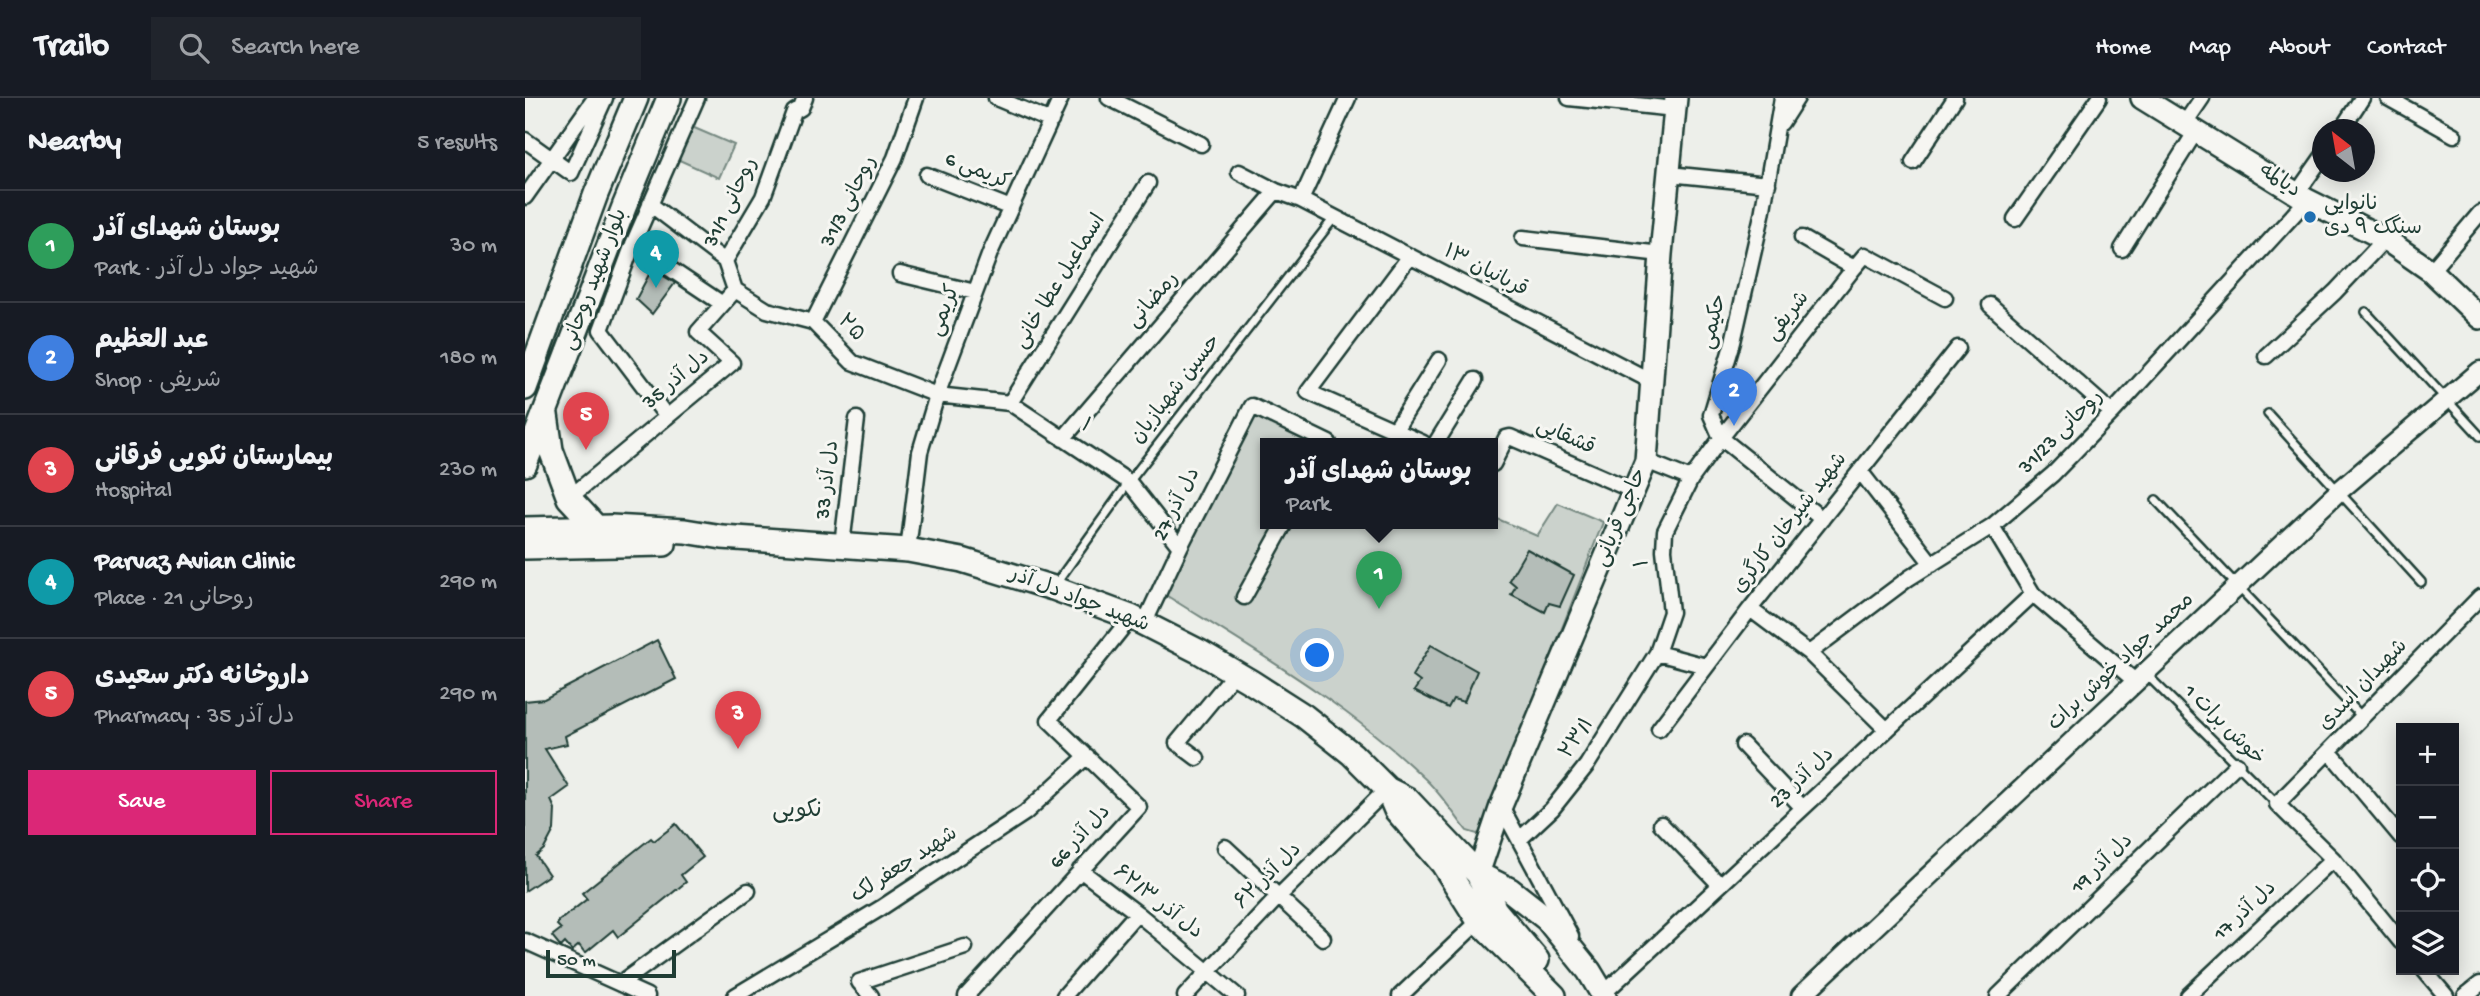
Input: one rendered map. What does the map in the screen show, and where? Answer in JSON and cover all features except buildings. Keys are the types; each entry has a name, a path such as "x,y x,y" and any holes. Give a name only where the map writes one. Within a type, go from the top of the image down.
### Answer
{"main road":[{"name":"بلوار شهید روحانی","path":"529,378 596,194 636,98"},
{"name":"بلوار شهید روحانی","path":"525,464 624,206 669,98"},
{"name":"دیالمه","path":"2142,98 2302,197 2385,239 2431,271 2480,318"},
{"name":"حاجی قربانی","path":"1478,874 1501,806 1646,461 1661,254 1676,104"},
{"path":"529,378 535,377 543,383 552,383 559,377"},
{"path":"546,413 551,450 569,498 596,527"},
{"name":"شهید جواد دل آذر","path":"525,529 596,527 685,531 722,537 908,550 963,560 1053,588 1138,620 1200,652 1304,716 1352,754 1387,789"},
{"name":"شهید جواد دل آذر","path":"525,547 685,543 722,537"},
{"path":"525,564 563,545"},
{"path":"1387,789 1407,799 1478,874 1495,910 1551,975 1564,996"},
{"path":"1387,789 1397,810 1443,864 1479,921 1554,996"},
{"path":"1478,874 1510,890 1547,919 1589,971 1603,995"},
{"path":"1522,942 1519,933 1521,924 1528,918 1538,916 1547,919"}],"street":[{"path":"525,197 595,98"},
{"path":"525,140 571,173 605,98"},
{"path":"667,416 601,330 633,244 697,98"},
{"name":"روحانی 31/1","path":"735,290 725,261 763,197 794,112 800,108 805,98"},
{"name":"روحانی 31/3","path":"813,321 895,158 916,98"},
{"path":"996,98 1051,121"},
{"name":"کریمی","path":"908,550 920,452 937,395 990,253 1061,98"},
{"path":"1109,98 1201,144"},
{"path":"1569,98 1676,104"},
{"name":"حکیمی","path":"1721,438 1711,415 1733,342 1762,215 1782,98"},
{"path":"1779,126 1797,98"},
{"path":"1913,162 1955,98"},
{"path":"2015,219 2099,98"},
{"path":"2122,249 2190,127 2202,98"},
{"path":"2348,119 2362,98"},
{"path":"2388,98 2454,135"},
{"path":"1301,200 1343,100"},
{"name":"۱۳ قربانیان","path":"1239,172 1301,200 1651,381"},
{"path":"1669,174 1768,184"},
{"name":"کریمی 6","path":"927,175 1011,208"},
{"name":"روحانی 31/23","path":"1809,653 1909,578 1992,526 2053,474 2112,413 2302,197 2312,176"},
{"name":"اسماعیل عطا خانی","path":"1010,403 1148,183"},
{"name":"رمضانی","path":"1063,439 1276,191"},
{"path":"650,204 725,261"},
{"path":"2431,271 2480,213"},
{"path":"1523,238 1661,254"},
{"path":"1802,238 1854,268"},
{"path":"2266,356 2335,292 2385,239"},
{"path":"633,244 721,303"},
{"name":"شریفی","path":"1691,479 1865,255 1945,298"},
{"path":"1410,256 1309,390 1311,394 1412,438"},
{"path":"900,274 975,292"},
{"name":"۲۵","path":"735,290 767,310 813,321 852,362 937,395"},
{"name":"دل آذر 35","path":"569,498 732,363 698,332 735,290"},
{"path":"1990,305 2112,413"},
{"name":"شهید شیرخان کارگری","path":"1659,729 1750,609 1958,348"},
{"path":"1395,430 1439,360"},
{"name":"محمد جواد خوش برات","path":"1801,996 2339,491 2480,371"},
{"path":"1439,438 1475,380"},
{"name":"۱","path":"937,395 1010,403 1129,482 1180,547"},
{"name":"دل آذر 27","path":"1138,620 1180,547 1252,406 1319,438"},
{"name":"دل آذر 33","path":"842,545 857,419"},
{"name":"قشقایی","path":"1498,454 1506,438 1510,437 1634,491"},
{"path":"1721,438 1822,519"},
{"path":"1646,461 1691,479"},
{"path":"1860,471 1932,564"},
{"name":"۱","path":"1657,653 1671,612 1664,551 1665,531 1691,479"},
{"path":"1992,526 2033,594 2139,677"},
{"path":"1244,597 1282,529"},
{"name":"دل آذر 23","path":"1603,995 2033,594"},
{"name":"شهیدان اسدی","path":"2277,804 2480,598"},
{"path":"1750,609 1809,653 1887,730"},
{"name":"دل آذر 66","path":"966,996 1139,807 1049,720 1138,620"},
{"path":"1657,653 1706,666"},
{"name":"۲۳/۱","path":"1520,839 1552,810 1587,765 1657,653"},
{"path":"1197,758 1177,743 1235,673"},
{"path":"1743,745 1803,808"},
{"path":"2329,751 2396,831"},
{"name":"شهید جعفر لک","path":"734,996 881,908 1025,813 1087,756"},
{"name":"دل آذر 19","path":"1998,996 2237,764"},
{"name":"دل آذر ۶۲","path":"1185,996 1279,896 1387,789"},
{"path":"2277,804 2333,859 2396,936"},
{"path":"1501,806 1589,971"},
{"path":"1661,824 1720,885"},
{"path":"1225,847 1324,938"},
{"name":"دل آذر 17","path":"2188,996 2333,859"},
{"name":"دل آذر ۶۲/۳","path":"1080,870 1137,912 1237,996"},
{"path":"621,983 748,891"},
{"path":"1064,996 1137,912"},
{"path":"1400,996 1479,921"},
{"path":"525,941 647,996"},
{"path":"871,996 859,982 965,947"},
{"path":"2428,975 2442,995"},
{"path":"2465,996 2480,984"}],"lane":[{"name":"حسین شهبازیان","path":"1053,588 1129,482 1334,218"},
{"path":"2366,312 2480,436"},
{"path":"2268,414 2421,582"},
{"path":"2156,500 2362,717"},
{"name":"خوش برات 1","path":"2139,677 2237,764 2277,804"}],"shaded area":[{"path":"692,127 734,145 719,178 677,159"},
{"path":"1258,411 1319,438 1260,438 1260,529 1498,529 1498,519 1537,536 1558,503 1603,522 1484,830 1477,834 1467,831 1429,783 1361,724 1294,676 1156,589"}],"place":[{"name":"نانوایی سنگک ۹ دی","path":"2310,217"},
{"name":"Parvaz Avian Clinic","path":"656,288"},
{"name":"عبد العظيم","path":"1734,426"},
{"name":"داروخانه دکتر سعیدی","path":"586,450"},
{"name":"بوستان شهدای آذر","path":"1379,609"},
{"name":"بیمارستان نکویی فرقانی","path":"738,749"}],"district":[{"name":"نکویی","path":"797,811"}]}
